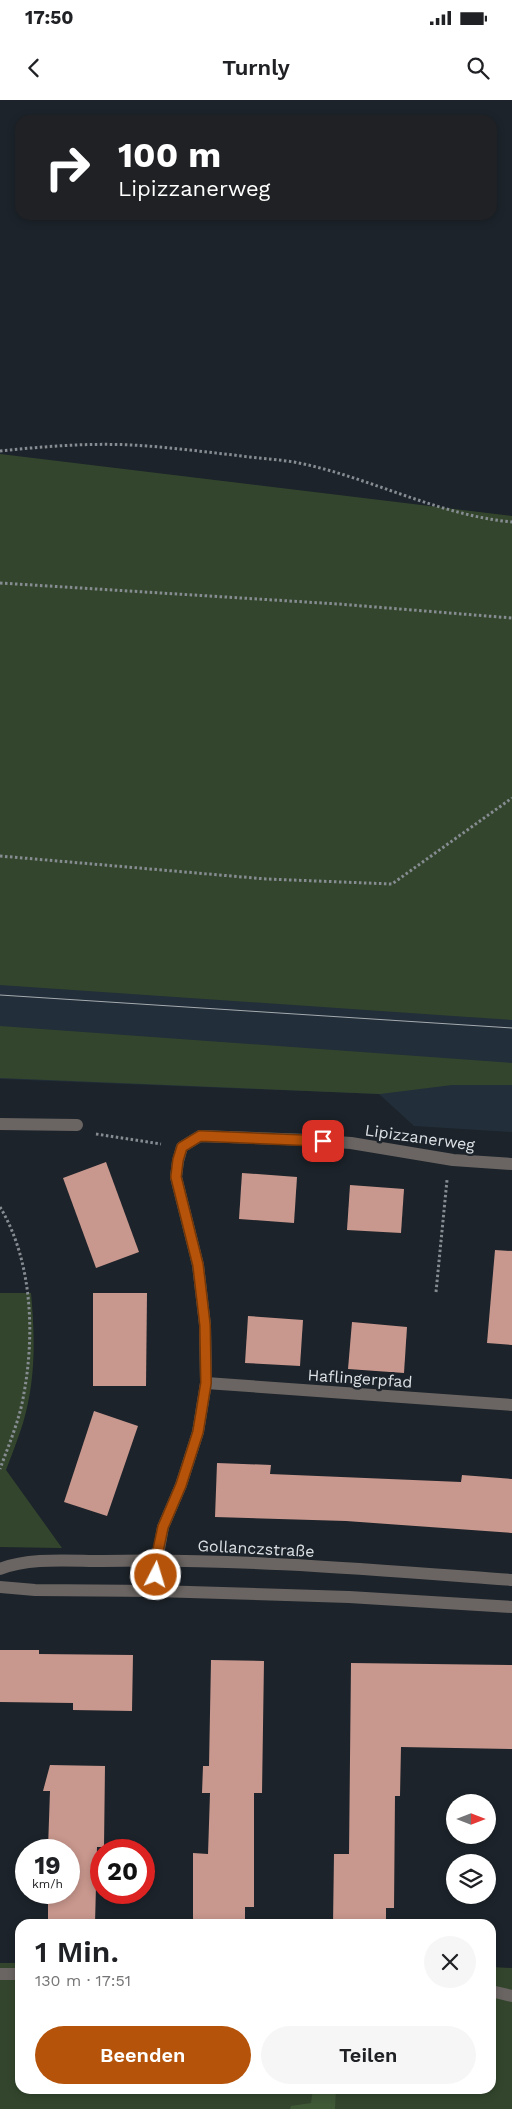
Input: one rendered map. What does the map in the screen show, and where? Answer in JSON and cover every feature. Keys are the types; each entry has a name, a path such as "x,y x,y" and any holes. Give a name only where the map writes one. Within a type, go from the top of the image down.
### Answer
{"street":[{"path":"0,1124 77,1125"},
{"name":"Lipizzanerweg","path":"182,1147 200,1136 309,1140 351,1143 449,1159 512,1164"},
{"path":"156,1591 156,1560 163,1527 181,1485 198,1432 206,1383 205,1325 198,1265 176,1177 182,1147"},
{"name":"Haflingerpfad","path":"206,1383 512,1404"},
{"name":"Gollanczstraße","path":"0,1569 36,1562 156,1560 350,1568 512,1580"},
{"path":"0,1588 349,1596 512,1607"},
{"path":"0,1974 15,1974"},
{"path":"496,1992 512,1996"}],"path":[{"path":"0,451 78,445 146,445 294,462 353,478 411,500 490,520 512,522"},
{"path":"0,584 338,604 512,618"},
{"path":"0,856 266,879 392,884 512,798"},
{"path":"77,1125 89,1132 182,1147"},
{"path":"436,1292 449,1159"},
{"path":"0,1207 15,1239 20,1258 27,1295 30,1344 24,1394 0,1469"}],"shaded area":[{"path":"0,905 512,946 512,1132 414,1126 379,1094 0,1079"}],"green space":[{"path":"0,454 512,516 512,1020 0,985"},
{"path":"0,1026 512,1063 512,1085 452,1085 380,1094 0,1078"},
{"path":"0,1293 31,1293 33,1326 32,1374 27,1407 6,1470 62,1548 0,1547"},
{"path":"0,1963 15,1963 15,2094 496,2094 496,1967 512,1968 512,2109 0,2109"},
{"path":"312,2094 336,2094 335,2109 290,2109 291,2106 311,2103"}],"building":[{"path":"106,1162 139,1252 96,1268 63,1178"},
{"path":"242,1173 297,1177 294,1223 239,1219"},
{"path":"350,1185 404,1189 401,1233 347,1230"},
{"path":"495,1250 512,1251 512,1345 487,1343"},
{"path":"93,1293 147,1293 146,1386 93,1386"},
{"path":"248,1316 303,1320 300,1366 245,1363"},
{"path":"352,1322 407,1327 404,1373 348,1369"},
{"path":"94,1411 138,1426 107,1516 64,1502"},
{"path":"217,1463 271,1465 270,1474 461,1482 462,1475 512,1479 512,1533 346,1521 215,1517"},
{"path":"0,1650 39,1650 39,1654 133,1655 132,1711 73,1710 73,1703 0,1702"},
{"path":"211,1660 264,1661 262,1793 254,1793 254,1907 245,1907 245,1919 193,1919 193,1853 208,1854 210,1793 202,1793 203,1766 209,1766"},
{"path":"351,1663 512,1665 512,1749 401,1747 400,1796 395,1796 394,1908 386,1908 386,1919 333,1919 334,1854 349,1854"},
{"path":"50,1765 105,1766 104,1839 90,1839 90,1904 96,1904 95,1919 48,1919 48,1904 80,1904 80,1839 48,1839 50,1791 43,1791"}],"tram line":[{"path":"0,995 512,1028"}],"route":[{"path":"156,1575 156,1560 163,1527 181,1485 198,1432 206,1383 205,1325 198,1265 176,1177 182,1147 200,1136 323,1141"}]}
